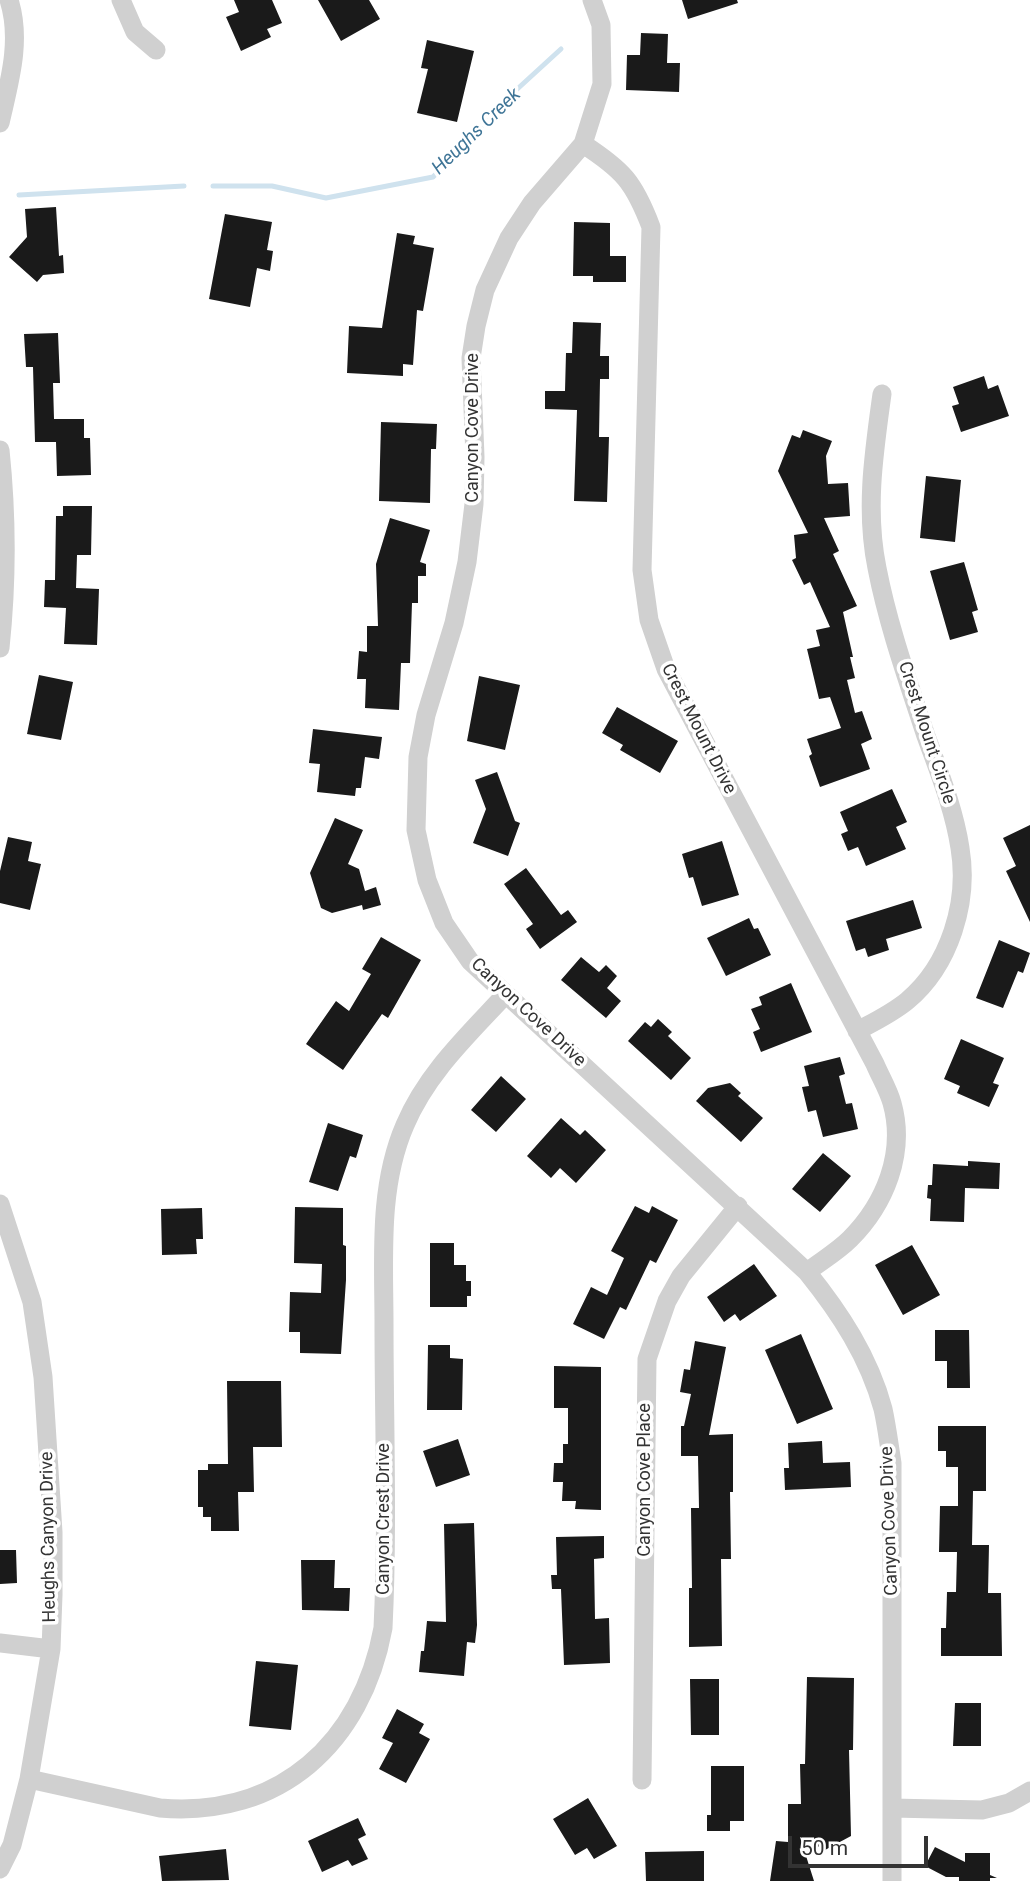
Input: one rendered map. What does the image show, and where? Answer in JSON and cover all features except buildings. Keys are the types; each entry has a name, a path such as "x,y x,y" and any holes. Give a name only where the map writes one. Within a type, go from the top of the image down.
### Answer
{"street":[{"path":"0,123 15,42 14,15 9,0"},
{"path":"121,0 135,32 156,50"},
{"name":"Canyon Cove Drive","path":"592,0 601,25 602,84 583,144 532,203 509,238 485,290 476,326 471,358 474,504 467,562 453,623 426,715 418,757 416,830 427,880 444,923 470,961 807,1272 834,1305 857,1342 883,1408 892,1463 891,1881"},
{"name":"Crest Mount Drive","path":"583,144 609,161 628,178 641,200 651,227 642,570 649,620 666,669 892,1102 897,1129 890,1179 868,1219 848,1241 807,1272"},
{"name":"Crest Mount Circle","path":"857,1031 888,1015 909,999 935,970 958,917 962,889 960,849 952,812 914,699 877,567 870,477 882,394"},
{"path":"0,450 6,527 5,594 0,648"},
{"name":"Canyon Crest Drive","path":"29,1779 160,1808 179,1810 216,1807 256,1796 302,1770 331,1743 355,1711 373,1672 383,1628 384,1233 391,1168 405,1125 429,1081 505,995"},
{"name":"Heughs Canyon Drive","path":"0,1204 32,1302 43,1377 53,1532 51,1649 29,1779 12,1845 0,1870"},
{"name":"Canyon Cove Place","path":"642,1780 647,1359 667,1301 681,1276 738,1206"},
{"path":"0,1643 51,1649"},
{"path":"892,1808 982,1810 1009,1803 1030,1791"}],"waterway":[{"name":"Heughs Creek","path":"213,186 272,186 326,198 433,177 514,92 561,49"},
{"name":"Heughs Creek","path":"19,195 184,186"}]}
